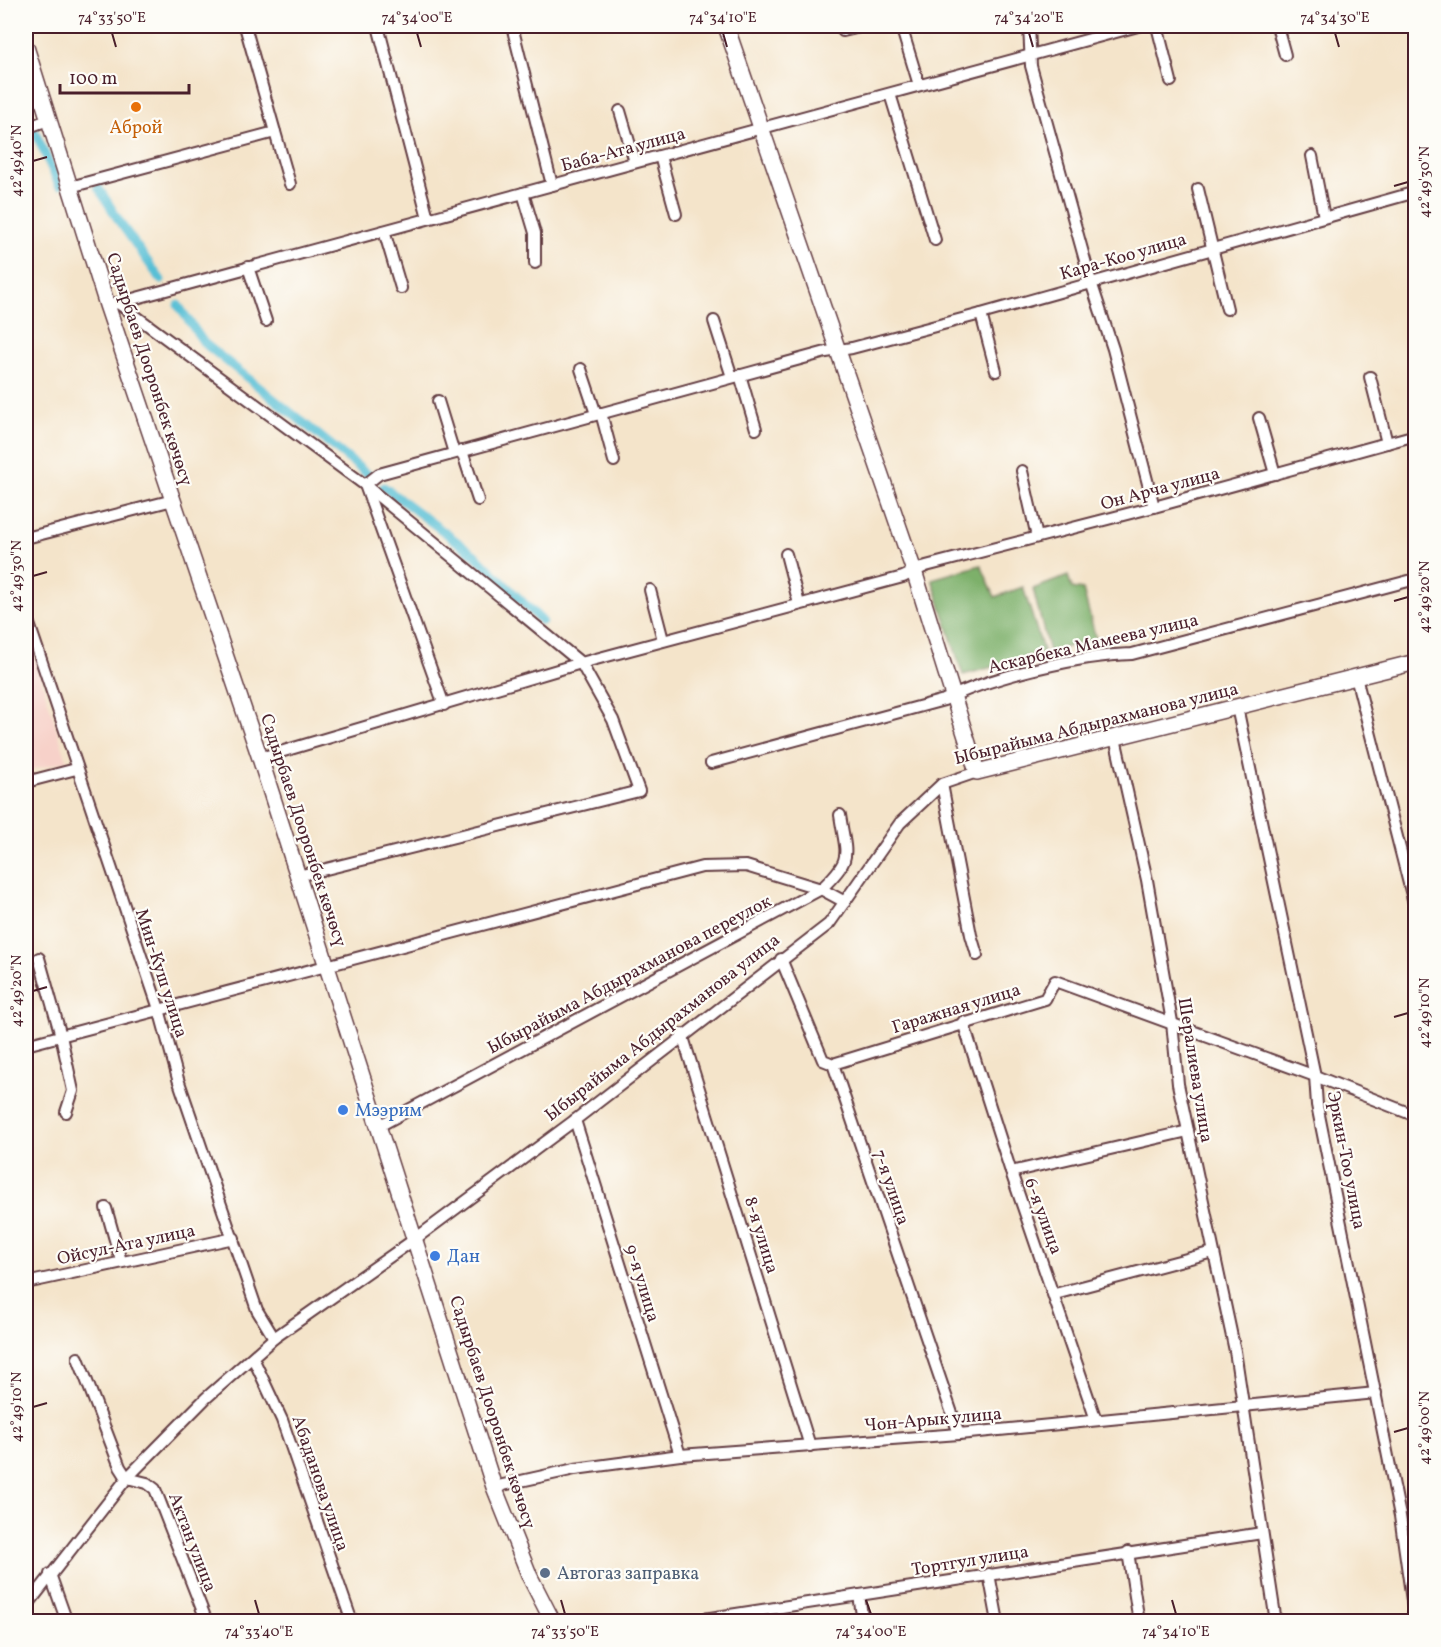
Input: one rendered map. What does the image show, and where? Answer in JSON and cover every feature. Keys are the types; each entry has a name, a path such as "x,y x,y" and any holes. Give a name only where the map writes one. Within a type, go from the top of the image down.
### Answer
{"main road":[{"path":"726,26 914,571 955,695 977,772"},
{"name":"Садырбаев Дооронбек көчөсү","path":"26,51 70,187 112,304 173,500 260,758 494,1487 530,1577 553,1622"},
{"name":"Ыбырайыма Абдырахманова улица","path":"977,772 1416,662"}],"street":[{"path":"245,26 290,183"},
{"path":"378,26 428,218"},
{"path":"512,26 552,185"},
{"path":"843,32 864,26"},
{"path":"901,26 919,85"},
{"path":"1029,26 1031,66 1091,282 1113,349 1154,507"},
{"name":"Баба-Ата улица","path":"112,304 1138,26"},
{"path":"1157,26 1172,81"},
{"path":"1277,26 1285,55"},
{"path":"890,94 935,240"},
{"path":"620,111 635,162"},
{"path":"26,128 48,120"},
{"path":"70,187 275,132"},
{"path":"660,156 676,214"},
{"path":"1312,156 1324,217"},
{"path":"1198,189 1227,309"},
{"name":"Кара-Коо улица","path":"365,485 379,474 736,376 981,314 1416,192"},
{"path":"524,193 535,233 535,263"},
{"path":"384,231 401,288"},
{"path":"248,267 266,321"},
{"path":"112,304 365,485 581,663 613,720 639,791 298,876"},
{"path":"981,314 996,371"},
{"path":"714,321 756,429"},
{"path":"581,369 615,461"},
{"path":"1370,377 1387,443"},
{"path":"438,401 478,501"},
{"path":"1259,418 1275,474"},
{"name":"Он Арча улица","path":"260,758 581,663 903,577 926,566 1154,507 1416,435"},
{"path":"1022,471 1037,537"},
{"path":"365,485 444,705"},
{"path":"26,538 173,500"},
{"path":"786,554 800,604"},
{"name":"Аскарбека Мамеева улица","path":"711,763 944,700 1043,669 1101,655 1132,654 1416,579"},
{"path":"650,590 663,640"},
{"name":"Мин-Куш улица","path":"26,615 75,769 159,1009 178,1079 257,1310 274,1338"},
{"path":"1356,677 1416,911"},
{"name":"Эркин-Тоо улица","path":"1237,707 1315,1076 1317,1105 1400,1516 1415,1622"},
{"name":"Шералиева улица","path":"1115,738 1147,880 1172,1022 1178,1084 1235,1351 1276,1622"},
{"path":"26,782 75,769"},
{"name":"Ыбырайыма Абдырахманова улица","path":"26,1607 127,1478 206,1398 274,1338 415,1239 575,1120 682,1035 829,924 900,823 942,784 977,772"},
{"path":"942,784 977,955"},
{"name":"Ыбырайыма Абдырахманова переулок","path":"377,1127 821,889 842,869 845,861 840,815"},
{"path":"26,1045 702,867 746,866 821,889 845,902"},
{"path":"39,958 61,1036 73,1091 66,1112"},
{"name":"7-я улица","path":"782,959 822,1060 833,1064 959,1434"},
{"name":"Гаражная улица","path":"833,1064 963,1022 1044,999 1054,981 1166,1023 1172,1022 1416,1116"},
{"name":"6-я улица","path":"963,1022 1011,1172 1055,1294 1096,1420"},
{"name":"8-я улица","path":"682,1035 810,1446"},
{"name":"9-я улица","path":"575,1120 680,1455"},
{"path":"1011,1172 1188,1131"},
{"path":"106,1208 121,1261"},
{"name":"Ойсул-Ата улица","path":"26,1283 234,1238"},
{"path":"1055,1294 1214,1252"},
{"path":"78,1358 120,1467 127,1478"},
{"name":"Абаданова улица","path":"253,1358 282,1420 352,1622"},
{"name":"Чон-Арык улица","path":"494,1487 575,1469 680,1455 959,1434 1376,1393"},
{"name":"Актан улица","path":"127,1478 147,1483 155,1489 207,1622"},
{"name":"Тортгул улица","path":"684,1622 737,1617 989,1574 1262,1533"},
{"path":"1128,1552 1139,1622"},
{"path":"50,1574 68,1622"},
{"path":"989,1574 998,1622"},
{"path":"859,1595 863,1622"}],"shaded area":[{"path":"26,632 67,761 26,771"}],"green space":[{"path":"981,565 995,597 1023,587 1044,653 963,675 932,579"},
{"path":"1068,576 1072,588 1083,590 1096,639 1049,652 1033,589"}],"waterway":[{"path":"26,111 30,120"},
{"path":"35,132 59,185"},
{"path":"98,187 161,280"},
{"path":"178,305 204,343 371,477"},
{"path":"384,487 475,555 542,621"}],"place":[{"name":"Аброй","path":"136,107"},
{"name":"Мээрим","path":"343,1110"},
{"name":"Дан","path":"435,1256"},
{"name":"Автогаз заправка","path":"545,1573"}]}
